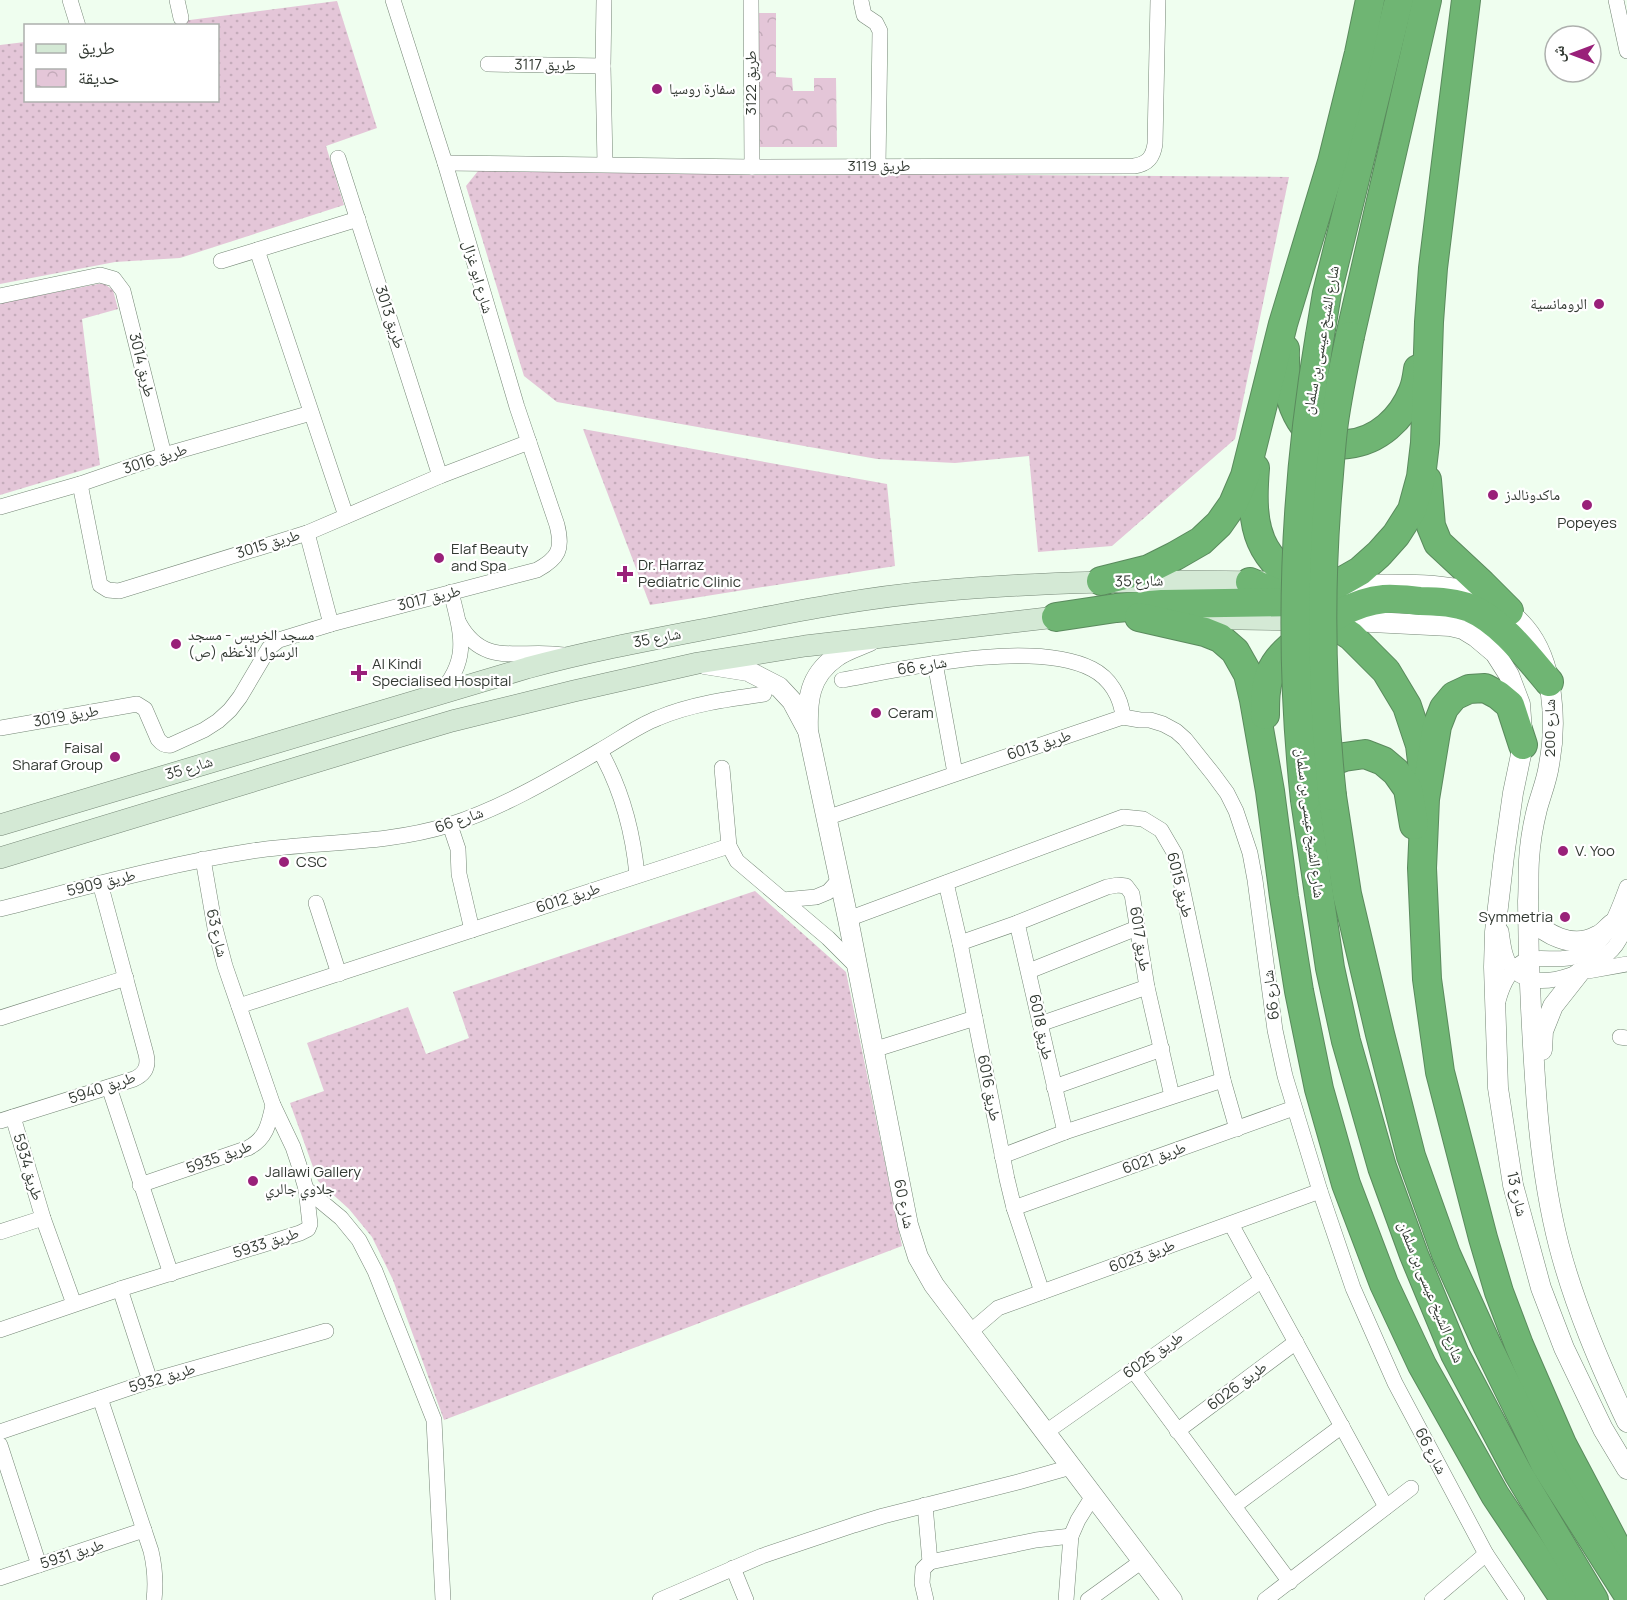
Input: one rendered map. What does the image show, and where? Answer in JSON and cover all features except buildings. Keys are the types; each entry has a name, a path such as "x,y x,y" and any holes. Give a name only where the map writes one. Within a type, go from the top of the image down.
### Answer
{"highway":[{"path":"1101,581 1149,569 1201,541 1219,524 1233,504 1245,476 1277,345 1332,162 1370,0"},
{"name":"شارع الشيخ عيسى بن سلمان","path":"1398,0 1327,293 1309,396 1297,527 1295,665 1300,755 1318,798 1347,894 1367,983 1412,1156 1446,1254 1546,1466 1627,1593"},
{"name":"شارع الشيخ عيسى بن سلمان","path":"1427,0 1350,336 1334,423 1325,520 1322,606 1324,717 1318,798 1330,968 1346,1041 1382,1167 1414,1255 1455,1353 1518,1473 1594,1600"},
{"path":"1466,0 1432,268 1425,443 1428,503 1431,526 1438,543 1509,611"},
{"path":"1300,271 1285,349 1287,386 1305,425 1319,439 1329,444 1356,443 1369,439 1399,417 1414,390 1429,322"},
{"path":"1257,433 1254,517 1261,543 1277,567 1326,602 1351,636 1386,671 1407,706 1420,745 1425,800"},
{"path":"1270,791 1265,714 1266,690 1270,673 1287,648 1326,602 1379,554 1396,535 1412,510 1421,477 1425,443"},
{"path":"1250,582 1326,602"},
{"path":"1056,617 1162,604 1326,602 1361,604 1384,599 1439,601 1472,609 1498,627 1521,649 1549,682"},
{"path":"1139,617 1205,632 1220,638 1235,651 1248,674 1270,791 1299,991 1319,1089 1347,1184 1384,1284 1422,1365 1495,1495 1565,1600"},
{"path":"1523,745 1509,705 1498,695 1485,688 1469,689 1454,696 1444,708 1437,726 1425,800 1422,868 1427,979 1440,1072 1499,1292 1519,1345 1562,1444 1627,1567"},
{"path":"1284,897 1285,841 1289,812 1297,788 1316,767 1344,757 1365,754 1383,761 1396,772 1408,789 1422,868"}],"main road":[{"name":"شارع 35","path":"0,825 569,656 834,604 937,591 1101,581 1250,582"},
{"name":"شارع 35","path":"0,858 452,722 698,663 805,646 1056,617 1139,617 1326,602"}],"street":[{"path":"70,0 77,24"},
{"path":"177,0 181,18"},
{"name":"شارع ابو غزال","path":"393,0 445,163 488,312 557,525 561,540 556,554"},
{"path":"604,0 605,164"},
{"name":"طريق 3122","path":"751,0 752,167"},
{"name":"طريق 3119","path":"445,163 752,167 1143,165 1154,152 1155,144 1158,0"},
{"path":"1616,0 1627,51"},
{"path":"861,1 864,15 876,23 879,28 878,166"},
{"name":"طريق 3117","path":"488,64 603,66"},
{"name":"طريق 3013","path":"339,158 440,476"},
{"path":"222,261 358,219"},
{"path":"257,250 346,516"},
{"name":"طريق 3014","path":"0,296 100,275 114,279 123,291 164,455"},
{"name":"طريق 3016","path":"0,507 80,484 164,455 311,413"},
{"name":"طريق 3015","path":"80,484 100,585 108,590 119,591 307,533 440,476 529,442"},
{"path":"307,533 331,624"},
{"name":"طريق 3017","path":"132,704 145,709 158,739 166,746 171,745 204,730 230,710 269,648 279,640 331,624 537,570 549,563 556,554"},
{"name":"شارع 200","path":"1326,602 1383,585 1450,588 1483,595 1509,611 1526,628 1540,652 1549,682 1553,723 1549,765 1536,812 1529,860 1524,970"},
{"path":"439,693 455,673 462,648 462,636 451,592"},
{"name":"شارع 200","path":"1326,602 1463,630 1476,637 1495,653 1509,675 1520,704 1523,745 1513,793 1499,898 1500,930 1505,954 1524,970"},
{"path":"459,623 465,634 488,651 502,655 543,653 569,656"},
{"path":"808,731 807,710 810,694 821,670 837,656 877,638"},
{"name":"شارع 66","path":"842,680 935,663 1008,656 1045,657 1083,666 1092,669 1107,681 1120,698 1123,717 1150,720 1176,730 1227,793 1243,829 1255,880 1275,1030 1285,1076 1353,1288 1395,1383 1486,1554 1517,1600"},
{"path":"698,663 748,671 779,687 792,701 808,731"},
{"path":"935,663 955,773"},
{"name":"شارع 66","path":"202,859 254,850 403,837 450,825 512,799 658,717 708,703 764,694"},
{"name":"طريق 3019","path":"0,728 132,704"},
{"name":"طريق 6013","path":"826,818 1123,717"},
{"name":"شارع 60","path":"808,731 848,919 908,1226 918,1257 934,1285 1172,1600"},
{"path":"600,751 616,783 629,826 635,852 637,876"},
{"path":"722,768 729,846 737,861 828,938 856,966"},
{"name":"طريق 6015","path":"848,919 1123,816 1143,819 1161,830 1175,854 1223,1080 1237,1129"},
{"path":"450,825 458,849 459,874 472,930"},
{"name":"طريق 6012","path":"239,1006 729,846"},
{"name":"طريق 5909","path":"0,909 202,859"},
{"name":"شارع 63","path":"202,859 215,928 239,1006"},
{"path":"783,900 816,897 828,892 839,880"},
{"name":"طريق 6016","path":"946,883 1014,1208 1042,1292"},
{"name":"طريق 5940","path":"6,1119 141,1076 146,1070 148,1062 100,884"},
{"name":"طريق 6017","path":"960,943 1107,887 1126,886 1132,894 1147,987 1172,1096"},
{"path":"1496,1009 1502,986 1524,970 1584,954 1600,942 1612,924 1627,887"},
{"name":"شارع 13","path":"1499,898 1495,932 1498,1088 1513,1185 1541,1288 1564,1348 1603,1429 1627,1469"},
{"path":"316,903 339,974"},
{"path":"1551,1206 1558,1192 1546,1114 1542,1062 1543,1031 1553,1006 1579,974 1607,955 1619,941 1627,909"},
{"path":"1528,916 1540,928 1557,938 1570,941 1584,941 1598,936 1612,924"},
{"name":"طريق 6018","path":"1017,923 1065,1132"},
{"path":"1029,971 1137,928"},
{"path":"1524,970 1548,980 1627,964"},
{"name":"شارع 13","path":"1524,970 1540,1143 1559,1245 1587,1333 1627,1422"},
{"path":"0,1018 126,978"},
{"path":"1040,1024 1147,987"},
{"name":"طريق 5933","path":"0,1330 120,1288 171,1274 308,1229 310,1224 306,1189 293,1147 273,1105 239,1006"},
{"path":"873,1050 975,1018"},
{"path":"1054,1087 1162,1049"},
{"path":"1002,1156 1065,1132 1223,1080"},
{"path":"109,1087 171,1274"},
{"name":"طريق 5935","path":"140,1185 257,1144 269,1123 273,1105"},
{"name":"طريق 6021","path":"1014,1208 1294,1108"},
{"name":"طريق 5934","path":"6,1119 74,1304"},
{"path":"306,1189 341,1218 359,1240 375,1271 434,1420 443,1600"},
{"name":"طريق 6023","path":"970,1332 998,1308 1320,1191"},
{"name":"طريق 5934","path":"0,1232 44,1218"},
{"path":"1231,1224 1386,1507"},
{"name":"طريق 6025","path":"1046,1432 1262,1280"},
{"path":"120,1288 150,1381"},
{"name":"طريق 5932","path":"0,1432 150,1381 326,1331"},
{"name":"طريق 6026","path":"1177,1431 1296,1342"},
{"path":"1133,1370 1290,1582"},
{"path":"1607,1380 1627,1404"},
{"path":"100,1398 155,1568 154,1600"},
{"path":"1234,1506 1342,1426"},
{"path":"0,1445 39,1565"},
{"path":"660,1600 762,1556 883,1515 1071,1467"},
{"path":"1265,1600 1411,1488"},
{"path":"1066,1600 1071,1536 1093,1497"},
{"path":"925,1505 930,1562"},
{"name":"طريق 5931","path":"0,1578 144,1530"},
{"path":"926,1600 922,1583 923,1569 930,1562 1036,1540 1071,1536"},
{"path":"1432,1600 1486,1554"},
{"path":"1088,1600 1142,1562"},
{"path":"733,1568 746,1600"}],"green space":[{"path":"337,1 377,128 326,146 344,205 180,258 115,262 0,284 0,45 24,42 24,102 219,102 219,24 182,24 182,21"},
{"path":"758,13 776,13 776,77 792,78 793,91 814,91 814,78 836,78 837,147 759,147"},
{"path":"478,171 1289,177 1235,439 1112,546 1038,552 1029,456 955,463 877,459 557,402 524,376 466,186"},
{"path":"103,283 113,290 118,309 82,319 100,465 0,495 0,303"},
{"path":"583,429 887,484 895,566 650,605"},
{"path":"755,891 846,972 902,1246 444,1420 393,1280 372,1237 349,1209 318,1181 290,1103 324,1091 307,1043 408,1007 426,1054 469,1038 453,992"}],"place":[{"name":"سفارة روسيا","path":"657,89"},
{"name":"الرومانسية","path":"1599,304"},
{"name":"ماكدونالدز","path":"1493,495"},
{"name":"Popeyes","path":"1587,505"},
{"name":"Elaf Beauty and Spa","path":"439,558"},
{"name":"Dr. Harraz Pediatric Clinic","path":"625,574"},
{"name":"مسجد الخريس - مسجد الرسول الأعظم (ص)","path":"176,644"},
{"name":"Al Kindi Specialised Hospital","path":"359,673"},
{"name":"Ceram","path":"876,713"},
{"name":"Faisal Sharaf Group","path":"115,757"},
{"name":"V. Yoo","path":"1563,851"},
{"name":"CSC","path":"284,862"},
{"name":"Symmetria","path":"1565,917"},
{"name":"Jallawi Gallery جلاوي جالري","path":"253,1181"}]}
